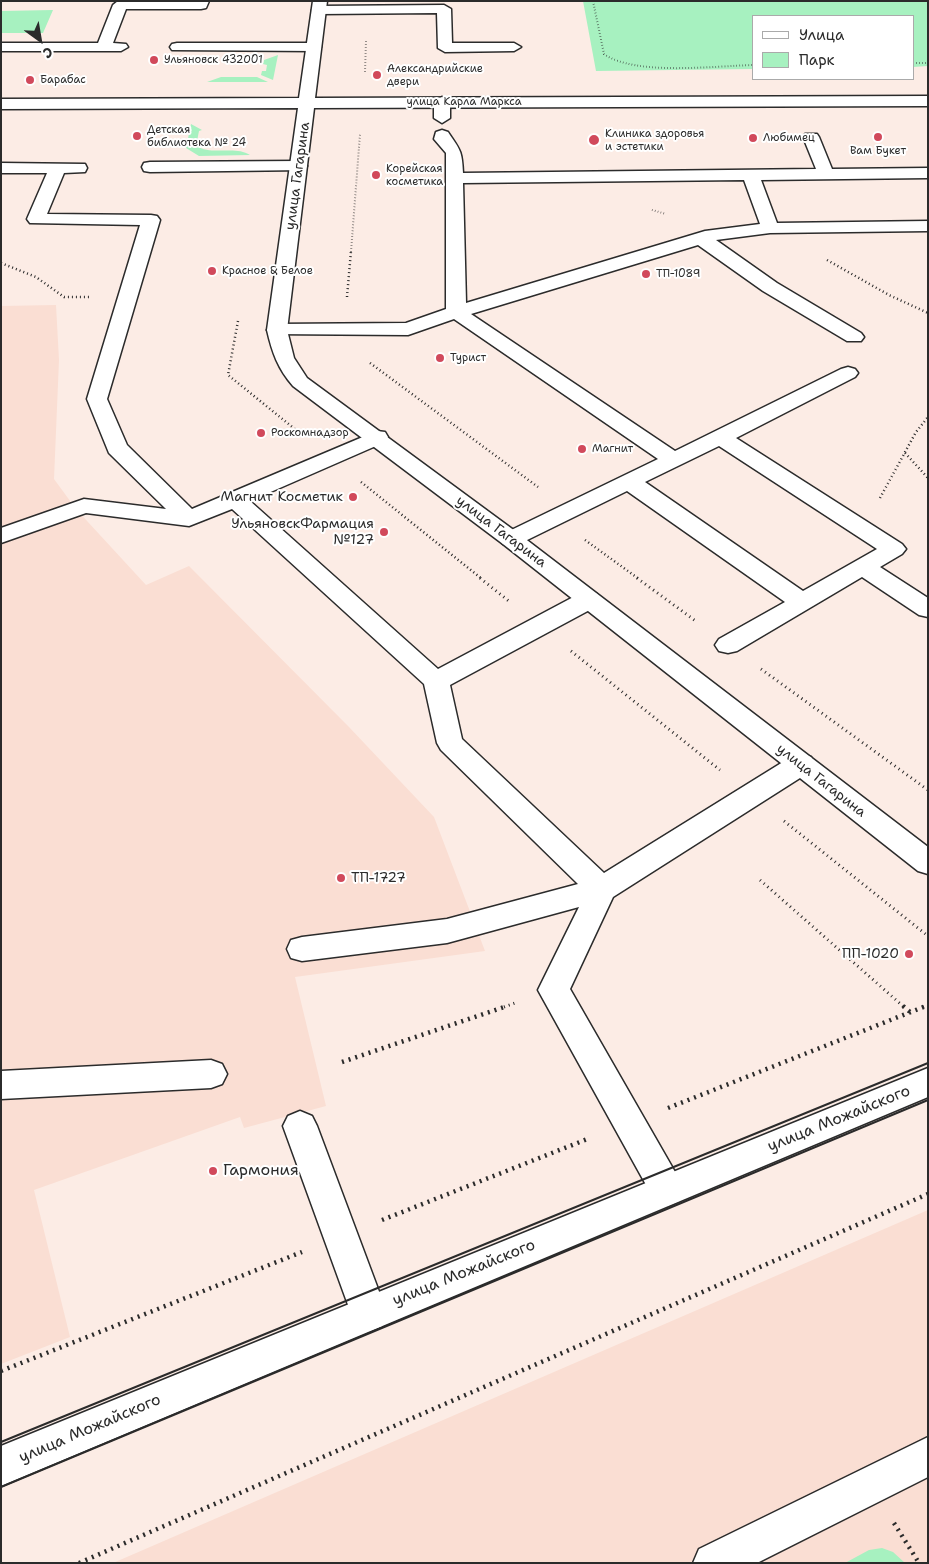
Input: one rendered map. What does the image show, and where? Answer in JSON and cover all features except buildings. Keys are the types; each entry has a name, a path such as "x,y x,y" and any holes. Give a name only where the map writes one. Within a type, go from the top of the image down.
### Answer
{"main road":[{"path":"104,47 120,5 201,5 202,1"},
{"path":"319,5 444,9 445,48 514,47"},
{"name":"улица Гагарина","path":"319,5 277,330 288,368 300,382 377,437 511,539 928,863"},
{"path":"444,22 490,47"},
{"path":"1,48 121,47"},
{"path":"177,47 314,47"},
{"name":"улица Карла Маркса","path":"1,104 928,101"},
{"path":"442,102 442,139 454,152 456,312"},
{"path":"811,137 826,174"},
{"path":"908,173 893,157 928,157"},
{"path":"150,167 299,166"},
{"path":"1,168 79,168"},
{"path":"58,168 36,219 150,220 97,399 116,448 189,519"},
{"path":"454,178 928,173"},
{"path":"752,175 773,228"},
{"path":"277,330 408,329 456,312 700,238 773,228 928,226"},
{"path":"700,238 770,286 854,337"},
{"path":"456,312 674,460"},
{"path":"511,539 848,373"},
{"path":"1,536 84,506 189,519 377,437"},
{"path":"720,437 894,549 728,645"},
{"path":"629,482 802,602"},
{"path":"234,499 436,681 450,744 602,889"},
{"path":"864,567 928,609"},
{"path":"436,681 588,600"},
{"path":"302,949 447,931 602,889 800,764"},
{"path":"602,889 554,990 667,1190"},
{"path":"1,1085 212,1074"},
{"name":"улица Можайского","path":"1,1466 928,1082"},
{"path":"300,1126 369,1313"},
{"path":"713,1563 928,1456"}],"path":[{"path":"593,1 604,54 613,61 646,66 752,65"},
{"path":"914,63 928,63"},
{"path":"360,129 344,343 540,488 538,506 928,790"},
{"path":"773,228 881,291 928,314"},
{"path":"1,263 36,277 64,297 128,297"},
{"path":"867,532 884,489 928,417"},
{"path":"905,453 928,478"},
{"path":"760,880 910,1012"},
{"path":"342,1062 554,990"},
{"path":"1,1371 928,1005"},
{"path":"79,1563 928,1194"}],"shaded area":[{"path":"56,305 59,360 54,479 76,509 146,585 189,566 349,727 434,817 485,951 295,977 326,1106 244,1128 240,1117 34,1190 70,1337 1,1364 1,306"},
{"path":"928,1210 928,1563 113,1563"}],"green space":[{"path":"583,1 928,1 928,66 914,67 914,15 752,15 752,69 596,71"},
{"path":"53,10 43,33 1,33 1,11"},
{"path":"278,55 273,80 261,75 262,71 266,71 267,65 263,64 264,60"},
{"path":"221,77 257,77 268,82 207,82"},
{"path":"191,124 202,130 199,131 196,146 210,150 244,152 250,155 199,156 186,148"},
{"path":"882,1548 893,1552 905,1563 845,1563 869,1550"}],"tram line":[{"path":"1,1442 928,1063"},
{"path":"1,1487 928,1100"}],"place":[{"name":"Ульяновск 432001","path":"154,60"},
{"name":"Александрийские двери","path":"377,75"},
{"name":"Барабас","path":"30,80"},
{"name":"Детская библиотека № 24","path":"137,136"},
{"name":"Вам Букет","path":"878,137"},
{"name":"Любимец","path":"753,138"},
{"name":"Клиника здоровья и эстетики","path":"594,140"},
{"name":"Корейская косметика","path":"376,175"},
{"name":"Красное & Белое","path":"212,271"},
{"name":"ТП-1089","path":"646,274"},
{"name":"Турист","path":"440,358"},
{"name":"Роскомнадзор","path":"261,433"},
{"name":"Магнит","path":"582,449"},
{"name":"Магнит Косметик","path":"353,497"},
{"name":"УльяновскФармация №127","path":"384,532"},
{"name":"ТП-1727","path":"341,878"},
{"name":"ПП-1020","path":"909,954"},
{"name":"Гармония","path":"213,1171"}]}
